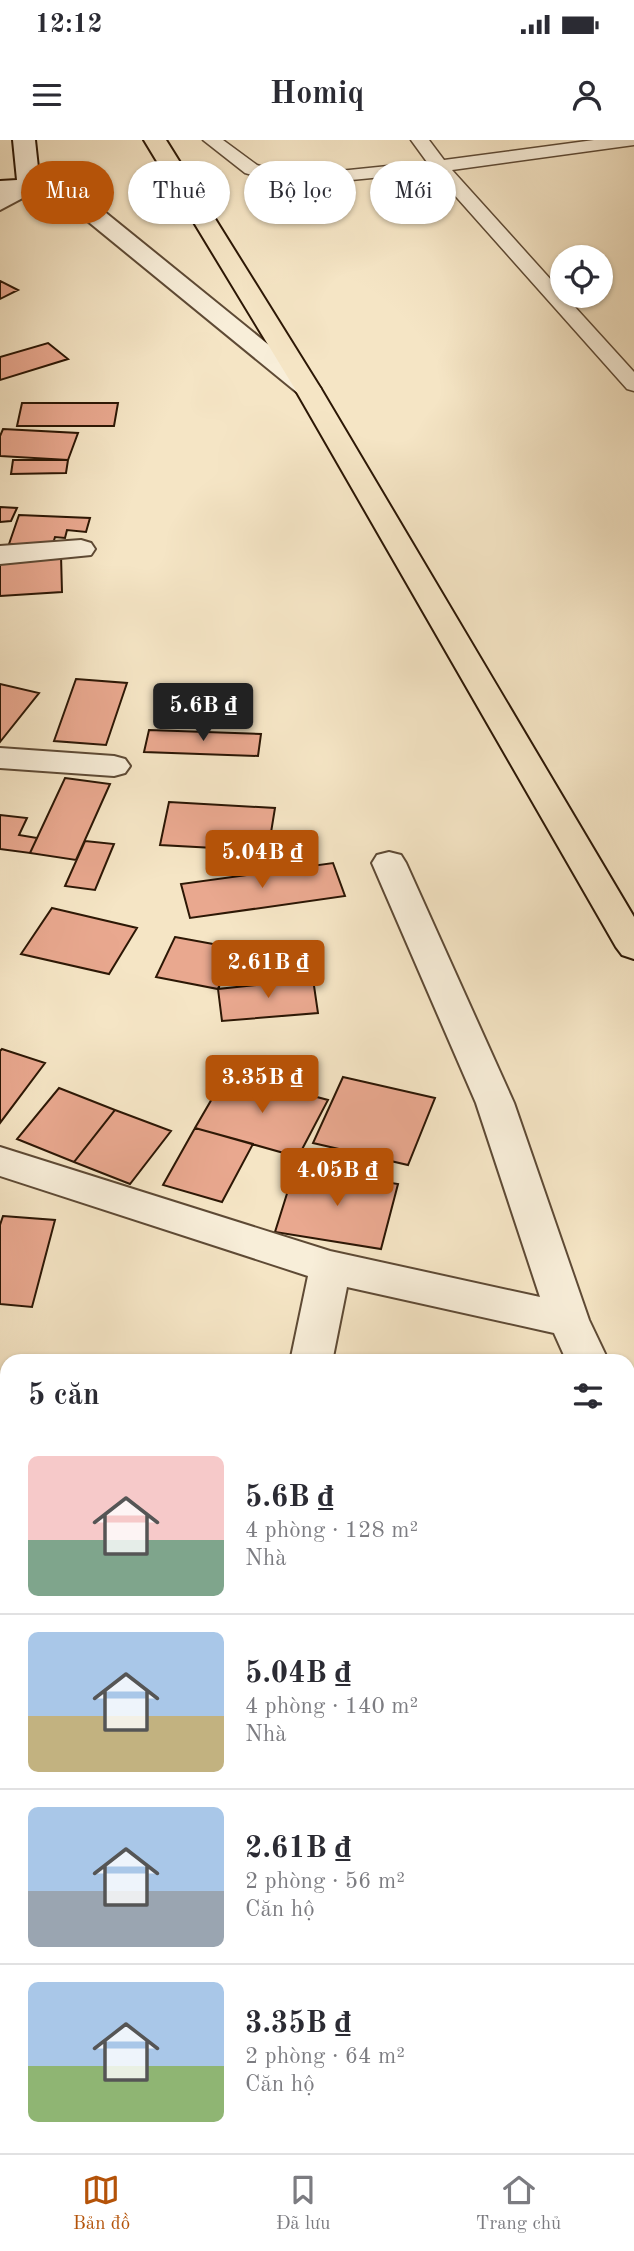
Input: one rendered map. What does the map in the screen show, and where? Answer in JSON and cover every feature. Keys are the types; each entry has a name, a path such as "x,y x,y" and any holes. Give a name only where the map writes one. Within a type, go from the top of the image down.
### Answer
{"main road":[{"path":"155,140 308,389 634,947"}],"street":[{"path":"24,140 26,161"},
{"path":"0,188 21,187"},
{"path":"0,203 21,191"},
{"path":"105,224 308,389"},
{"path":"0,555 81,549"},
{"path":"0,758 114,766"},
{"path":"389,863 495,1103 568,1320 584,1354"},
{"path":"0,1161 330,1267 568,1320"},
{"path":"313,1354 330,1267"}],"lane":[{"path":"212,140 251,169 276,177 343,178 370,175"},
{"path":"420,140 435,161"},
{"path":"456,164 634,140"},
{"path":"456,185 634,385"}],"building":[{"path":"0,281 18,290 0,299"},
{"path":"48,343 68,359 0,380 0,357"},
{"path":"22,403 118,403 114,426 17,426"},
{"path":"3,429 78,433 68,460 0,456 0,436"},
{"path":"13,460 68,460 66,473 11,474"},
{"path":"0,507 17,508 11,521 0,522"},
{"path":"19,515 90,518 86,532 67,530 65,538 55,537 52,547 9,544"},
{"path":"61,555 62,592 0,596 0,559"},
{"path":"76,679 127,683 106,745 54,741"},
{"path":"0,684 39,693 0,742"},
{"path":"149,730 261,734 258,756 144,752"},
{"path":"65,778 110,784 76,860 30,853"},
{"path":"169,802 275,808 268,851 160,845"},
{"path":"0,815 27,818 19,835 37,838 30,853 0,849"},
{"path":"85,841 114,844 95,890 65,886"},
{"path":"333,863 345,896 190,918 181,884"},
{"path":"52,908 137,928 109,974 21,954"},
{"path":"175,937 235,948 218,989 156,977"},
{"path":"313,979 318,1013 222,1021 218,989"},
{"path":"2,1049 45,1063 0,1123 0,1051"},
{"path":"227,1073 328,1100 298,1157 195,1128"},
{"path":"343,1077 435,1098 408,1165 313,1143"},
{"path":"59,1088 115,1110 74,1162 17,1139"},
{"path":"115,1110 171,1131 130,1184 74,1162"},
{"path":"195,1128 253,1144 222,1202 163,1185"},
{"path":"295,1168 398,1184 381,1249 275,1232"},
{"path":"3,1216 55,1220 32,1307 0,1304 0,1225"}]}
